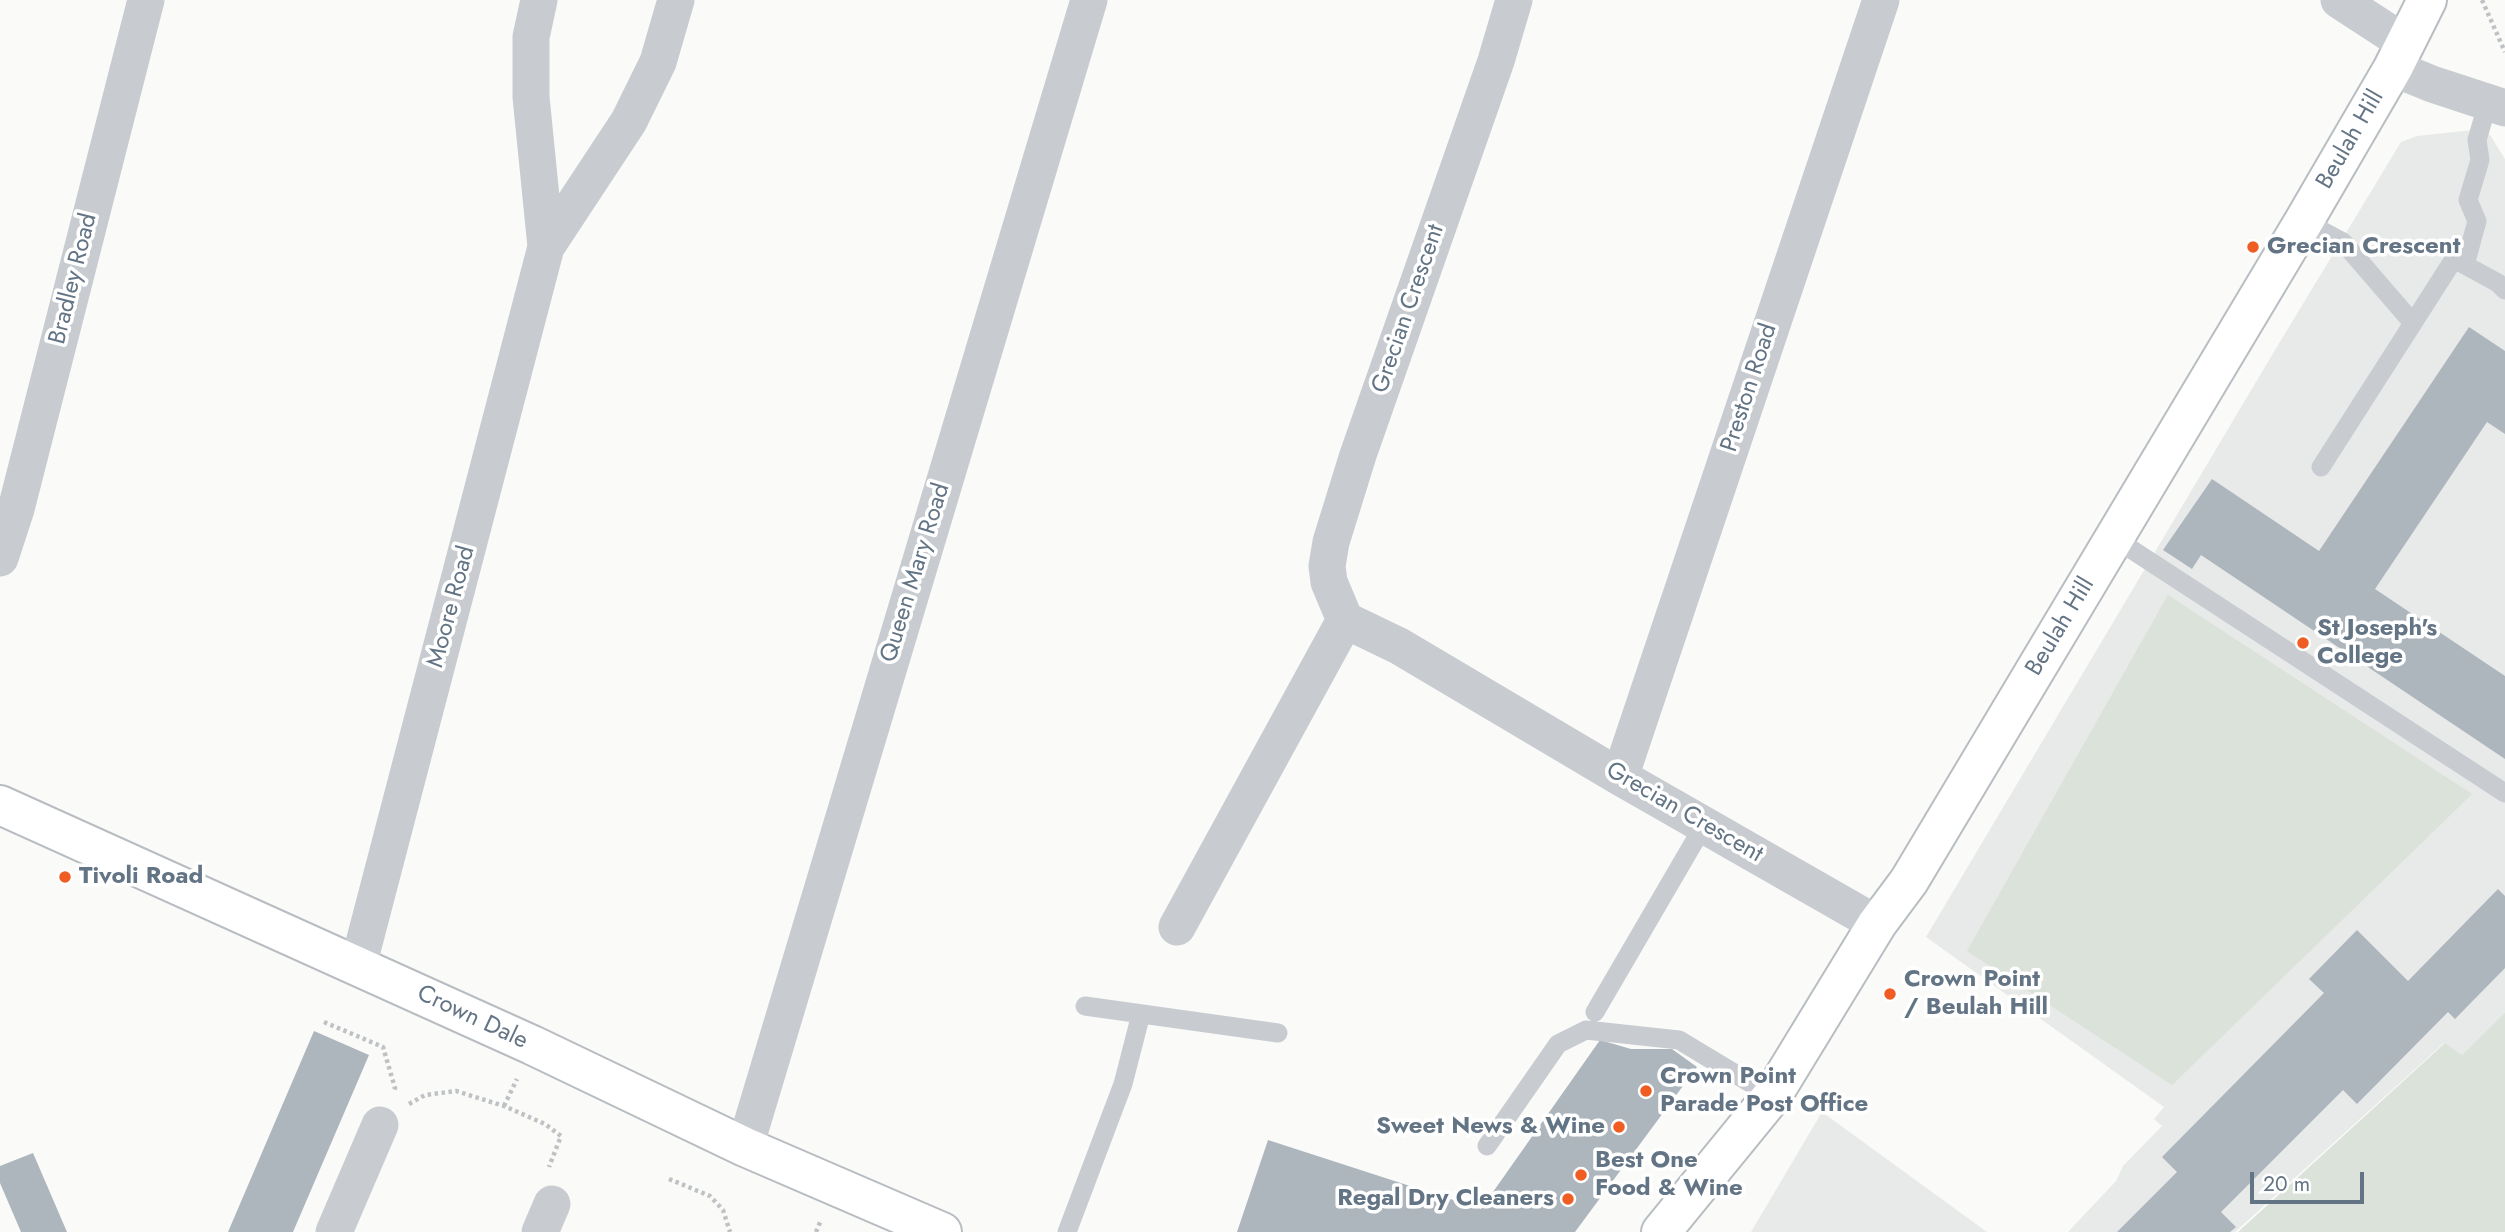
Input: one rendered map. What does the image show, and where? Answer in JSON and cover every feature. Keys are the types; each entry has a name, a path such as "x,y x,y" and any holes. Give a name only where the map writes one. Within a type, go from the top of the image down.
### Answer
{"main road":[{"name":"Beulah Hill","path":"1661,1232 1772,1096 1877,924 1909,881 2304,221 2399,55 2427,0"},
{"name":"Crown Dale","path":"0,805 532,1045 745,1147 942,1232"}],"street":[{"name":"Bradley Road","path":"0,558 16,509 146,0"},
{"name":"Moore Road","path":"539,0 531,37 531,97 546,247"},
{"name":"Moore Road","path":"358,966 546,247 590,176 629,121 658,62 676,0"},
{"name":"Queen Mary Road","path":"745,1147 1089,0"},
{"name":"Grecian Crescent","path":"1514,0 1496,61 1358,455 1331,542 1327,566 1329,582 1345,620 1399,646 1620,777 1877,924"},
{"name":"Preston Road","path":"1620,777 1881,0"},
{"path":"2339,0 2432,84 2496,105"},
{"path":"1177,927 1345,620"},
{"path":"334,1232 382,1122"}],"lane":[{"path":"2465,265 2477,221 2468,200 2480,160 2477,140 2496,105"},
{"path":"2304,221 2343,242 2412,322"},
{"path":"2321,467 2454,259 2498,283 2505,290"},
{"path":"2114,538 2505,793"},
{"path":"1595,1012 1704,825"},
{"path":"1086,1006 1278,1033"},
{"path":"1067,1232 1123,1084 1141,1014"},
{"path":"1487,1146 1558,1044 1586,1030 1679,1040 1772,1096"}],"path":[{"path":"2482,0 2505,52"},
{"path":"324,1022 383,1047 395,1088 382,1122"},
{"path":"382,1122 425,1095 456,1091 545,1124 561,1136 545,1178 546,1218"},
{"path":"669,1179 710,1196 723,1210 730,1232"}],"shaded area":[{"name":"St Joseph's College","path":"2473,130 2490,135 2505,159 2505,1014 2462,1055 2444,1043 2235,1232 2068,1232 2116,1181 2123,1166 2162,1126 2154,1119 2164,1107 1926,937 2401,142 2417,136"},
{"path":"2168,595 2472,794 2172,1085 1967,951"},
{"path":"2505,1013 2505,1232 2238,1232 2445,1043 2462,1055"},
{"path":"1822,1112 1987,1232 1751,1232"}],"building":[{"path":"2469,327 2505,351 2505,434 2487,422 2375,589 2505,676 2505,759 2201,555 2192,569 2163,550 2212,479 2319,551"},
{"path":"2498,889 2505,896 2505,968 2455,1019 2448,1012 2357,1104 2343,1090 2221,1212 2236,1227 2230,1232 2117,1232 2177,1172 2162,1157 2324,993 2309,979 2357,930 2408,981"},
{"path":"314,1031 369,1055 293,1232 228,1232"},
{"path":"1600,1040 1631,1049 1672,1049 1697,1067 1575,1232 1237,1232 1268,1140 1481,1209"},
{"path":"33,1153 67,1232 21,1232 0,1183 0,1166"}],"place":[{"name":"Grecian Crescent","path":"2253,247"},
{"name":"St Joseph's College","path":"2303,643"},
{"name":"Tivoli Road","path":"65,877"},
{"name":"Crown Point / Beulah Hill","path":"1890,994"},
{"name":"Crown Point Parade Post Office","path":"1646,1091"},
{"name":"Sweet News & Wine","path":"1619,1127"},
{"name":"Best One Food & Wine","path":"1581,1175"},
{"name":"Regal Dry Cleaners","path":"1568,1199"}]}
